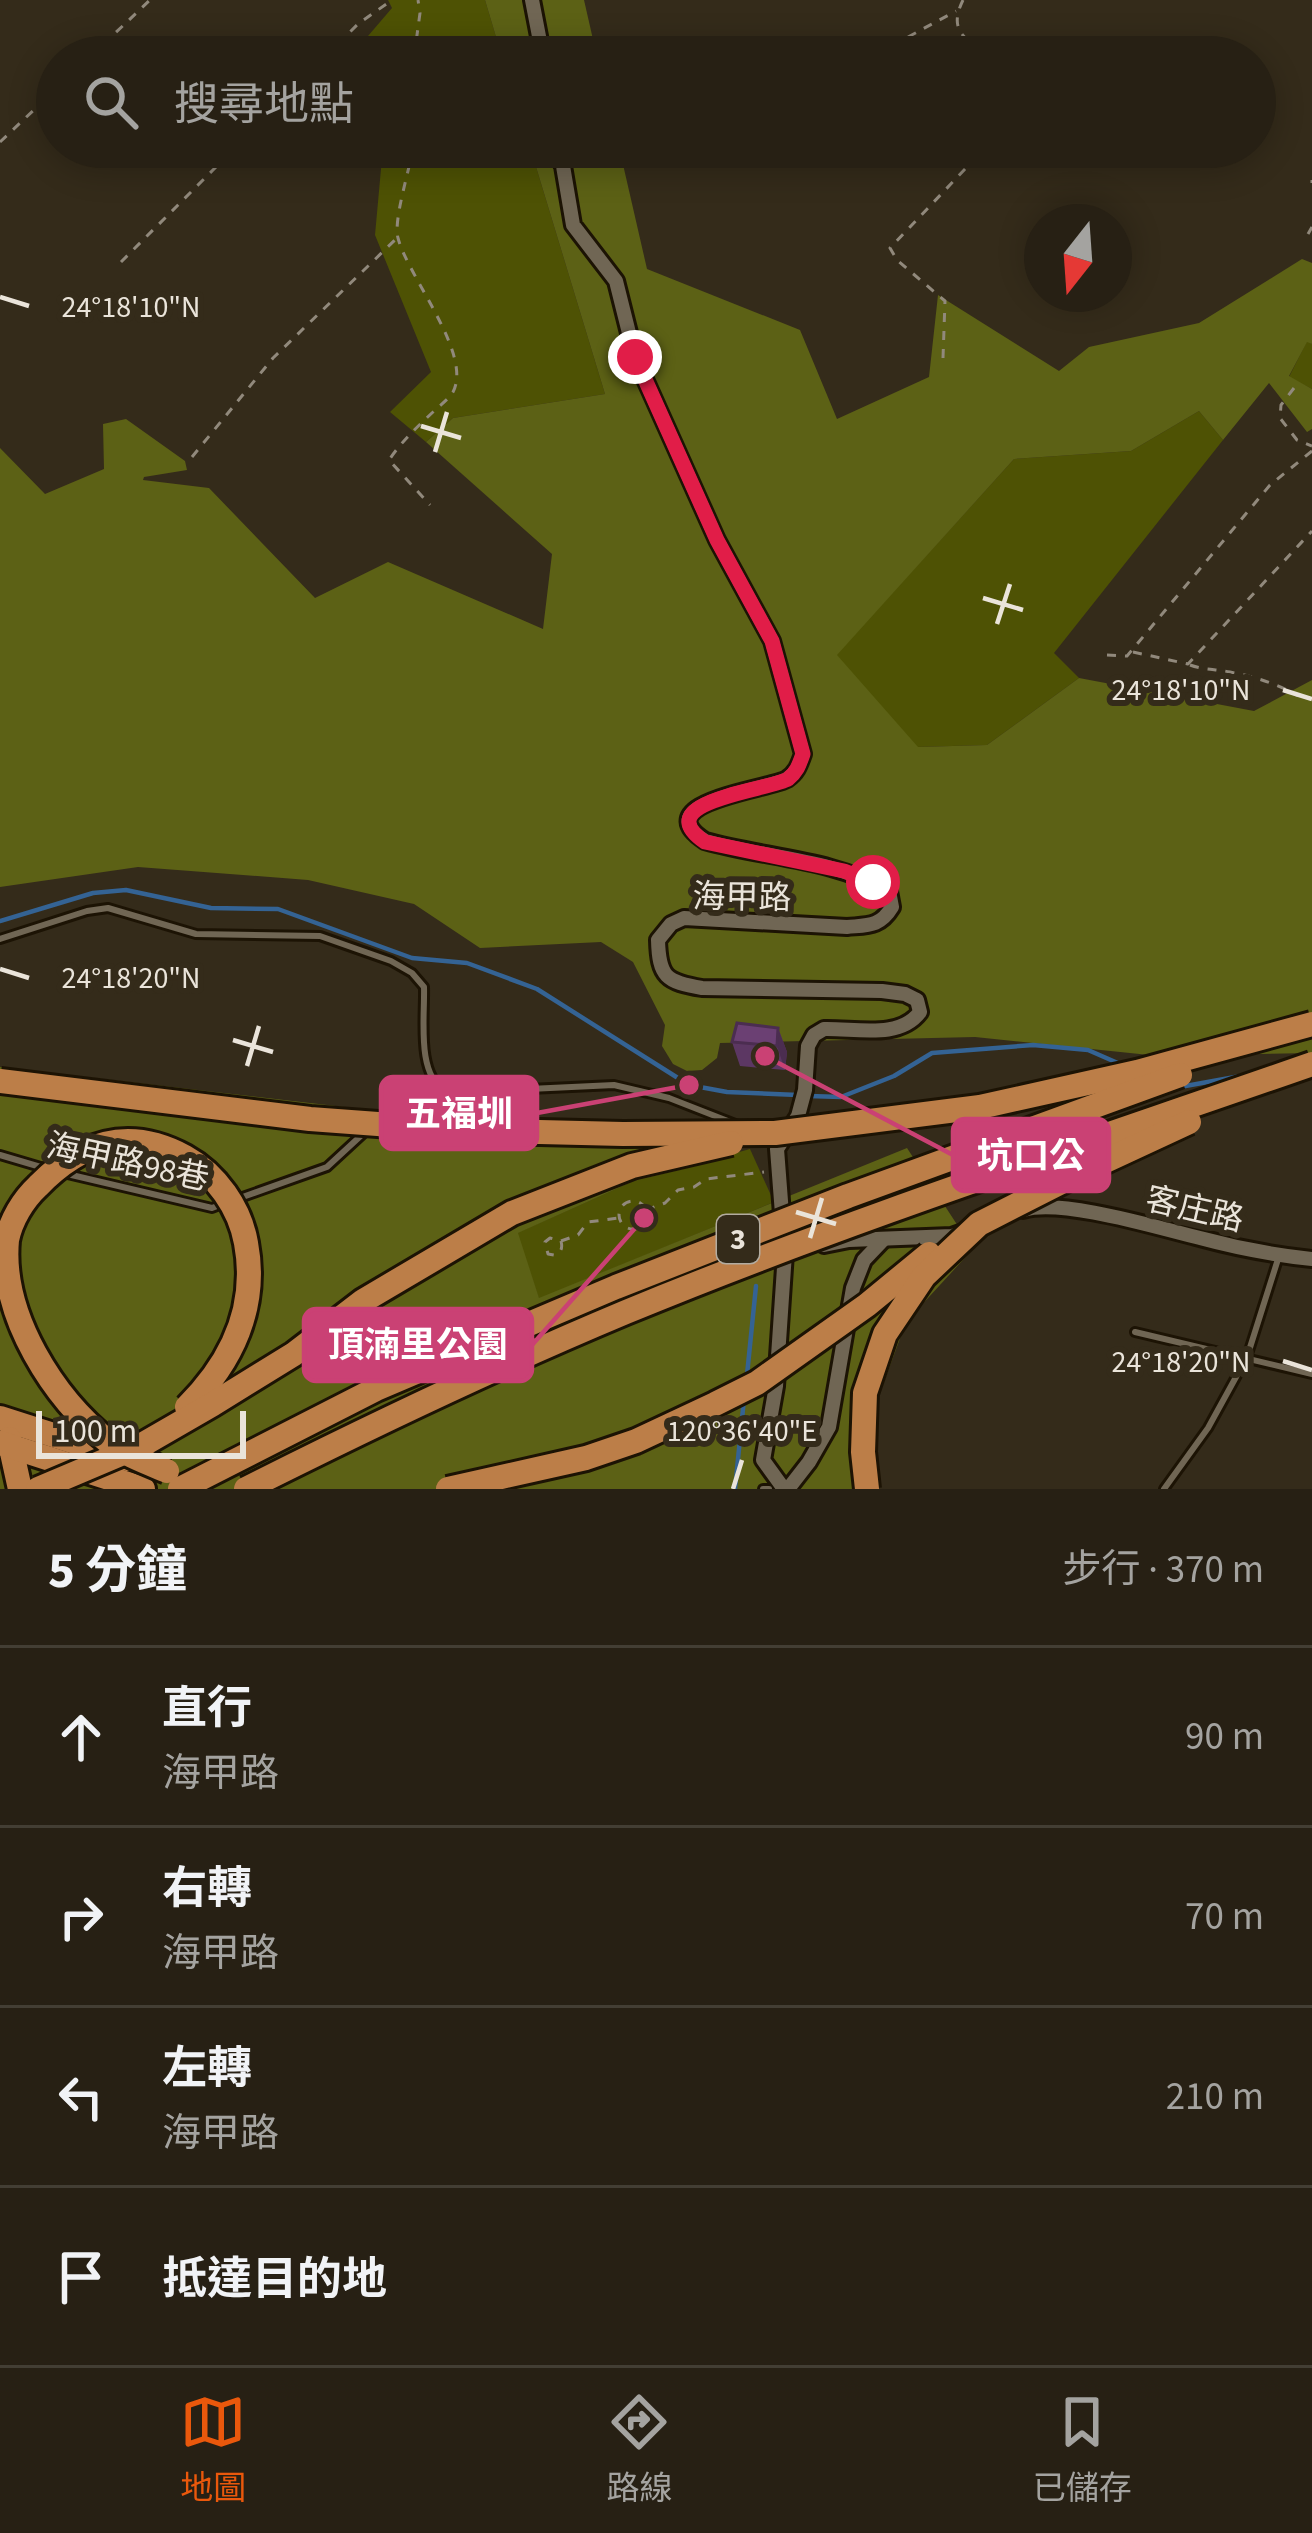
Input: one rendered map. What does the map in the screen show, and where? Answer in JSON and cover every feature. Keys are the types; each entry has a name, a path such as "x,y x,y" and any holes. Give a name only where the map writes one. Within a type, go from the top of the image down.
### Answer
{"highway":[{"path":"38,1489 142,1445 294,1354 362,1301 512,1213 632,1166 980,1107 1137,1072 1312,1025"},
{"name":"3","path":"173,1480 616,1287 1312,1025"},
{"path":"448,1489 586,1458 716,1404 757,1383 867,1305 937,1247 1077,1174 1312,1066"},
{"name":"3","path":"246,1489 399,1412 627,1312 860,1223 1312,1066"},
{"path":"0,1081 310,1119 459,1130 776,1141"},
{"path":"142,1445 202,1392 235,1342 250,1290 249,1262 236,1213 207,1171 159,1145 106,1142 65,1160 30,1193 8,1238 6,1274 19,1325 57,1392 113,1446 173,1480"},
{"path":"867,1489 862,1452 865,1393 885,1334 924,1276 979,1224"},
{"path":"0,1405 20,1489"},
{"path":"0,1418 173,1480 222,1489"},
{"path":"0,1444 104,1489"},
{"path":"0,1444 143,1489"}],"street":[{"path":"532,0 539,36"},
{"name":"海甲路","path":"563,168 572,225 616,281 635,357 717,540 772,641 803,754 798,770 783,782 698,806 689,825 705,842 844,871 873,882 889,891 892,907 884,920 847,927 683,918 670,924 658,940 659,965 669,979 682,985 905,994 917,1000 920,1012 911,1024 894,1029 824,1029 814,1035 808,1046 798,1116 776,1141 784,1253 776,1386 763,1460 786,1489"},
{"name":"客庄路","path":"784,1253 849,1240 952,1235 1037,1206 1111,1216 1279,1256 1312,1259"},
{"path":"786,1489 809,1462 829,1426 853,1288 864,1260 884,1239"}],"lane":[{"path":"0,939 108,908 196,934 320,936 358,948 391,961 424,987 425,1064 434,1084 448,1093"},
{"name":"海甲路98巷","path":"0,1155 212,1208 327,1167 393,1106 448,1093 614,1084 669,1098 776,1141"},
{"path":"1164,1489 1208,1428 1246,1357 1279,1256"},
{"path":"1135,1332 1312,1374"}],"path":[{"path":"112,36 150,0"},
{"path":"346,36 392,0"},
{"path":"417,36 418,0"},
{"path":"962,36 956,21 963,0"},
{"path":"910,36 958,10"},
{"path":"0,142 36,108"},
{"path":"121,262 215,168"},
{"path":"410,168 398,215 398,237 448,339 457,373 453,393 389,460 430,505"},
{"path":"943,358 945,301 897,260 890,248 966,168"},
{"path":"1308,234 1312,227"},
{"path":"192,457 273,358 398,237"},
{"path":"1107,656 1130,652 1270,485 1312,448 1297,440 1280,418 1281,406 1294,388"},
{"path":"1188,664 1312,531"},
{"path":"1130,652 1274,682 1298,696"},
{"path":"646,1210 706,1179 778,1170"},
{"path":"627,1201 637,1201 646,1210 643,1225 634,1229 619,1218 627,1201"},
{"path":"561,1241 578,1235 588,1222 619,1218"}],"shaded area":[{"path":"388,0 485,0 496,36 368,36 392,8"},
{"path":"381,168 536,168 605,394 453,418 426,442 390,412 431,372 375,235"},
{"path":"1307,341 1312,344 1312,389 1289,377"},
{"path":"1199,411 1223,440 1054,653 1079,678 987,745 917,747 836,655 1014,459 1131,451"},
{"path":"750,1149 774,1202 539,1299 517,1233 634,1181"}],"green space":[{"path":"485,0 584,0 592,36 496,36"},
{"path":"536,168 624,168 647,269 800,330 837,419 929,377 938,295 1059,371 1089,347 1199,323 1302,259 1312,263 1312,344 1307,342 1289,376 1312,389 1312,429 1307,432 1269,383 1223,440 1199,411 1131,451 1014,459 837,655 918,747 987,745 1079,678 1254,711 1312,680 1312,1053 1159,1056 975,1037 720,1043 717,1058 702,1070 687,1071 673,1064 662,1046 665,1025 633,962 601,942 480,948 414,904 308,880 138,867 0,887 0,448 45,494 104,469 103,424 126,419 185,461 187,470 143,480 209,488 315,598 388,562 543,629 552,554 426,442 453,418 605,394"},
{"path":"0,1067 499,1125 702,1124 696,1166 634,1181 518,1233 539,1298 907,1148 973,1249 906,1322 877,1401 877,1489 0,1489"}],"building":[{"path":"737,1023 778,1028 777,1046 732,1042"}],"waterway":[{"path":"0,921 93,893 126,890 211,908 278,909 412,958 467,963 537,989 689,1085 798,1095"},
{"path":"809,1096 841,1097 894,1076 932,1053 1033,1045 1088,1050 1120,1064"},
{"path":"1180,1087 1246,1075"},
{"path":"747,1375 756,1286"},
{"path":"735,1489 744,1399"}],"place":[{"name":"坑口公","path":"765,1056"},
{"name":"五福圳","path":"689,1085"},
{"name":"頂湳里公園","path":"644,1218"}],"route":[{"path":"635,357 717,540 772,641 803,754 798,770 783,782 698,806 689,825 705,842 844,871 873,882"}]}
